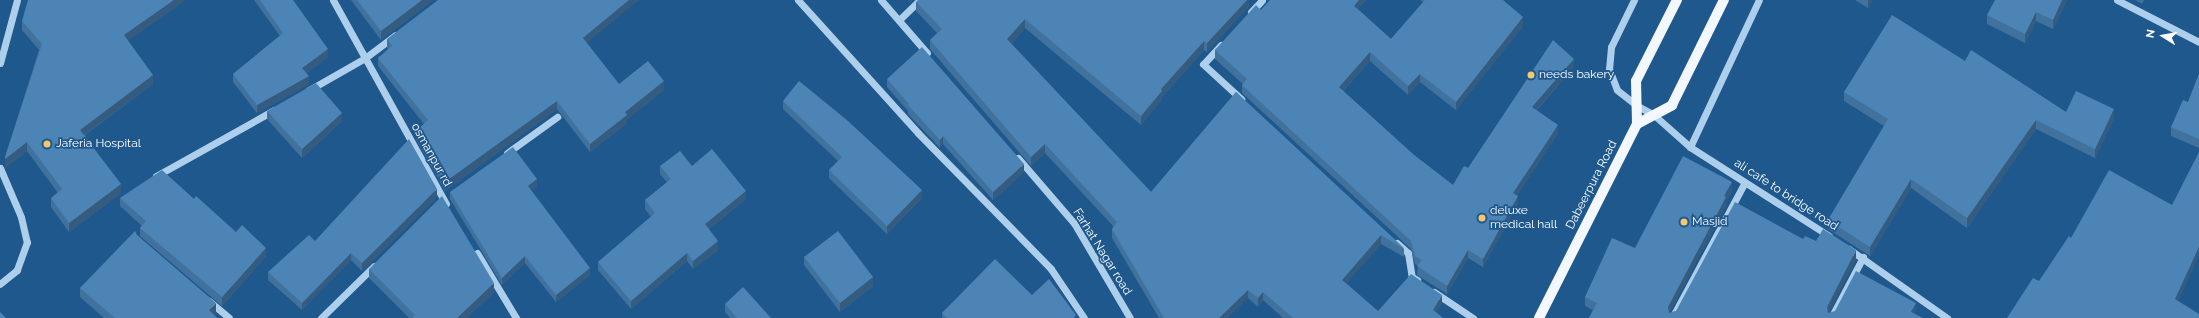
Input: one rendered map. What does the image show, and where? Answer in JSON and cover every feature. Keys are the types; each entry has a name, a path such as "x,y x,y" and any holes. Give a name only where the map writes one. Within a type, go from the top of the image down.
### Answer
{"main road":[{"path":"1677,0 1636,82 1637,124 1672,105 1724,0"},
{"name":"Dabeerpura Road","path":"1539,318 1637,124"}],"street":[{"path":"0,63 17,0"},
{"name":"osmanpur rd","path":"333,0 440,201 451,212"},
{"path":"798,0 918,133 1051,270 1084,318"},
{"path":"881,0 935,62"},
{"path":"899,20 920,0"},
{"path":"1246,18 1262,0"},
{"name":"ali cafe to bridge road","path":"1634,0 1611,47 1609,69 1618,90 1636,105 1654,114 1690,147 1837,241"},
{"path":"1690,147 1760,0"},
{"path":"2117,0 2199,42"},
{"path":"303,93 365,58 403,29"},
{"path":"1224,41 1203,64 1244,102"},
{"path":"146,182 283,105"},
{"path":"500,158 557,117"},
{"name":"Farhat Nagar road","path":"1012,151 1074,223 1130,318"},
{"path":"0,168 21,217 27,242 17,270 0,284"},
{"path":"1672,318 1745,182"},
{"path":"440,201 449,194"},
{"path":"1390,237 1408,253 1412,277 1473,318"},
{"path":"471,245 516,318"},
{"name":"ali cafe to bridge road","path":"1843,245 1863,257 1947,318"},
{"path":"1831,318 1863,257"},
{"path":"321,318 382,258"},
{"path":"205,298 229,318"}],"building":[{"path":"28,0 174,0 124,35 153,75 80,130 121,184 69,223 51,198 62,189 27,142 5,159 42,44 22,21"},
{"path":"260,0 293,0 328,49 302,68 309,76 257,105 233,74 283,33"},
{"path":"357,0 422,0 381,31"},
{"path":"438,0 629,0 583,38 619,84 648,61 664,81 625,112 627,115 590,144 557,101 445,182 416,131 428,120 378,58 392,46 387,39"},
{"path":"918,0 1247,0 1207,43 1204,41 1161,89 1162,91 1141,116 1025,19 1007,39 1151,192 1236,92 1403,247 1404,249 1381,235 1342,280 1378,311 1411,274 1442,295 1433,310 1443,318 1293,318 1263,292 1258,298 1248,290 1219,318 1164,318 1112,229 1117,222 1045,144 1031,157 930,40 942,29 916,2"},
{"path":"1270,0 1359,0 1354,6 1391,39 1425,0 1503,0 1523,17 1456,102 1420,74 1408,86 1370,52 1339,87 1414,155 1453,185 1464,166 1468,168 1553,40 1574,59 1532,107 1558,125 1513,193 1518,196 1483,259 1468,250 1447,286 1417,266 1422,260 1415,256 1411,241 1242,85 1247,79 1215,50 1256,5 1261,10"},
{"path":"1995,0 2062,0 2053,20 2036,12 2025,34 1987,15"},
{"path":"1892,15 1965,61 1971,50 2066,112 2076,91 2114,109 2095,149 2036,120 1967,218 1911,179 1870,247 1828,220 1888,119 1844,92"},
{"path":"922,47 1024,164 993,192 943,136 940,140 908,105 909,104 887,79"},
{"path":"2199,74 2199,139 2171,127 2183,100 2188,102"},
{"path":"799,81 848,121 922,190 887,226 829,170 842,157 783,101"},
{"path":"316,83 342,113 302,149 267,111"},
{"path":"409,139 437,189 362,263 351,253 302,303 268,272 309,235 315,241"},
{"path":"513,147 537,179 528,186 590,268 556,295 525,256 502,278 450,192"},
{"path":"712,149 746,191 705,224 718,241 693,261 687,253 631,301 598,262 655,213 645,200 671,179 660,166 680,151 692,166"},
{"path":"2199,152 2199,247 2175,299 2199,314 2199,318 2007,318 2033,278 2039,281 2069,236 2071,238 2109,170 2172,205"},
{"path":"1683,156 1732,182 1724,196 1726,197 1668,307 1669,313 1676,311 1735,202 1803,239 1805,236 1816,241 1823,229 1856,250 1827,307 1828,313 1835,311 1856,271 1916,303 1911,312 1923,318 1589,318 1597,303 1585,297 1612,238 1635,248"},
{"path":"162,170 194,199 196,196 236,232 242,225 266,248 222,297 140,228 146,221 120,198"},
{"path":"442,196 494,283 457,318 414,318 413,317 415,315 369,269"},
{"path":"135,231 137,235 216,303 209,310 217,318 115,318 80,288"},
{"path":"838,231 873,277 840,303 804,257"},
{"path":"995,259 1032,295 1049,279 1076,315 1074,317 1075,318 947,318 942,313"},
{"path":"743,287 771,318 737,318 725,304"},
{"path":"0,312 6,318 0,318"}],"place":[{"name":"needs bakery","path":"1531,75"},
{"name":"Jaferia Hospital","path":"47,144"},
{"name":"deluxe medical hall","path":"1482,218"},
{"name":"Masjid","path":"1684,222"}]}
